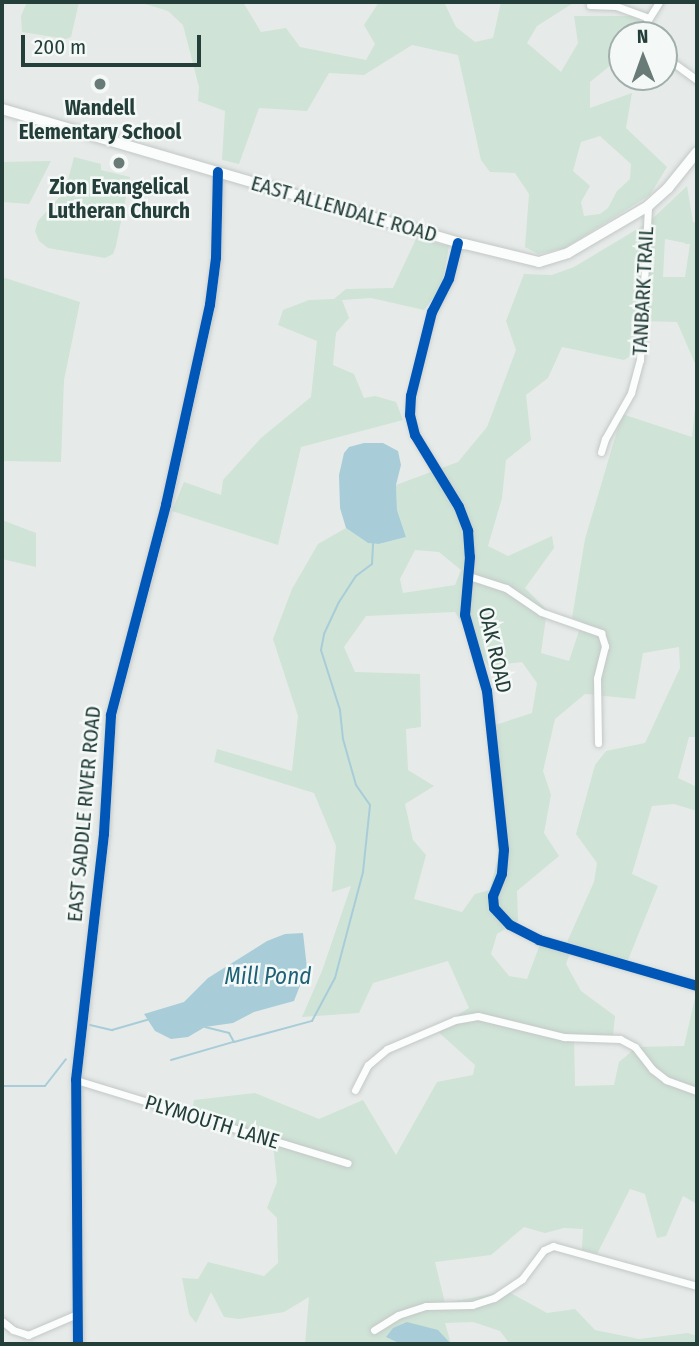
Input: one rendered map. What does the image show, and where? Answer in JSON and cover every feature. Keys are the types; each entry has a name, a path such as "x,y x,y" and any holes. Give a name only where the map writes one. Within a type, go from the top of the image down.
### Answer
{"main road":[{"name":"EAST ALLENDALE ROAD","path":"2,109 527,261 548,261 569,253 648,206 668,188 697,152"}],"street":[{"path":"648,21 659,2"},
{"path":"590,5 616,6 649,18"},
{"path":"678,66 697,80"},
{"name":"EAST SADDLE RIVER ROAD","path":"78,1344 76,1080 102,857 111,715 166,505 210,307 216,258 218,172"},
{"name":"TANBARK TRAIL","path":"601,452 605,439 631,393 640,360 648,206"},
{"name":"OAK ROAD","path":"458,243 449,279 432,312 410,406 415,435 464,519 470,544 465,615 487,691 504,850 502,874 493,896 497,913 510,925 539,940 697,986"},
{"path":"469,576 506,588 541,612 601,633 605,641 597,678 598,743"},
{"path":"355,1090 368,1066 387,1049 455,1020 478,1016 564,1037 620,1039 635,1047 652,1069 666,1080 697,1091"},
{"name":"PLYMOUTH LANE","path":"76,1080 348,1163"},
{"path":"374,1330 398,1314 426,1306 472,1305 494,1298 514,1286 544,1250 553,1246 697,1286"},
{"path":"2,1321 13,1330 28,1335 77,1314"}],"green space":[{"path":"27,2 79,2 71,37 66,39 22,32 21,16"},
{"path":"139,2 243,2 261,32 286,28 300,47 366,60 375,44 364,25 379,2 444,2 456,27 475,42 493,38 501,2 575,2 537,26 527,43 561,72 578,43 574,16 640,16 640,21 608,21 608,67 590,82 590,108 632,93 626,128 667,167 650,195 565,248 538,254 525,247 529,194 515,173 490,172 481,160 458,55 412,45 364,75 329,73 307,111 259,108 239,164 222,160 225,111 198,101 199,87 183,25 168,11","holes":["600,136 631,164 630,179 617,191 608,208 600,214 584,216 581,202 590,186 573,171 581,142"]},
{"path":"74,157 101,164 101,170 130,177 116,246 113,254 105,258 48,248 39,241 35,231 38,221 65,191"},
{"path":"51,161 29,204 2,202 2,162"},
{"path":"687,186 693,222 697,223 697,368 677,322 644,321 642,349 624,360 562,347 548,378 526,395 531,440 506,460 502,498 488,546 508,556 552,536 554,548 525,588 547,610 541,653 569,661 582,622 572,618 585,539 622,414 692,437 697,386 697,737 689,737 678,778 697,787 697,811 674,804 652,806 632,874 658,886 628,960 573,945 566,964 581,991 615,1016 613,1036 574,1035 575,1086 614,1085 619,1062 637,1047 684,1046 697,989 697,1204 683,1196 666,1236 657,1238 645,1194 630,1189 597,1254 582,1250 583,1229 564,1228 545,1233 524,1227 491,1255 435,1262 445,1303 507,1291 547,1313 575,1309 595,1330 639,1339 688,1333 697,1336 697,1344 510,1344 500,1331 473,1322 445,1323 451,1344 305,1344 309,1297 284,1312 239,1319 224,1317 211,1292 196,1323 189,1314 182,1278 198,1279 208,1262 264,1276 278,1263 277,1218 267,1208 277,1182 272,1136 192,1113 194,1100 255,1093 319,1119 363,1100 396,1155 437,1082 473,1075 475,1065 435,1029 469,1008 448,961 373,983 359,1013 302,1017 322,971 351,886 332,892 336,846 314,793 214,762 217,749 292,771 298,716 273,639 292,589 318,544 346,528 368,543 380,544 406,537 397,510 396,485 458,462 487,427 516,350 506,321 524,274 552,275 574,267 649,222","holes":["665,239 690,244 685,277 663,277","415,550 439,552 461,570 455,585 403,593 400,579","455,612 488,666 522,662 537,683 532,713 492,726 498,857 490,890 475,894 462,912 414,899 426,855 413,840 405,804 434,786 408,770 406,729 421,727 420,674 355,672 344,647 366,616","679,647 680,668 645,743 606,751 595,765 576,834 597,863 594,882 567,942 543,936 527,979 509,976 491,954 497,934 518,921 517,891 559,856 544,833 551,795 543,771 555,719 585,694 635,699 643,653"]},
{"path":"416,239 449,246 442,287 424,310 371,298 342,300 349,318 336,333 333,365 354,374 364,398 375,396 396,402 403,420 301,447 278,545 172,511 184,482 221,495 223,480 261,438 311,397 317,341 278,325 283,310 309,300 334,299 346,289 393,288"},
{"path":"2,277 80,302 64,380 61,462 2,461"},
{"path":"2,520 36,533 36,567 2,559"}],"water":[{"path":"364,443 383,443 398,451 401,465 396,485 397,510 406,537 379,544 368,543 346,528 340,508 339,475 344,453 349,447"},
{"name":"Mill Pond","path":"303,933 307,968 294,1001 254,1012 233,1023 205,1027 188,1037 171,1039 155,1031 144,1014 184,1002 208,978 267,941 285,934"},
{"path":"407,1322 438,1330 451,1344 401,1344 386,1337 393,1328"}],"waterway":[{"path":"205,1027 229,1033 234,1042 312,1021 335,978 363,872 370,805 356,785 343,739 340,710 321,650 324,634 339,602 356,576 372,564 373,543"},
{"path":"90,1025 112,1030 148,1020"},
{"path":"171,1060 233,1042"},
{"path":"2,1086 45,1086 66,1059"}],"cycle path":[{"path":"78,1344 76,1080 104,834 111,715 166,505 210,305 216,258 218,172"},
{"path":"458,243 449,279 432,312 411,396 410,415 415,435 459,507 468,531 470,557 465,615 487,691 504,850 502,874 493,896 494,908 510,925 539,940 697,986"}],"place":[{"name":"Wandell Elementary School","path":"100,84"},
{"name":"Zion Evangelical Lutheran Church","path":"119,163"}]}
